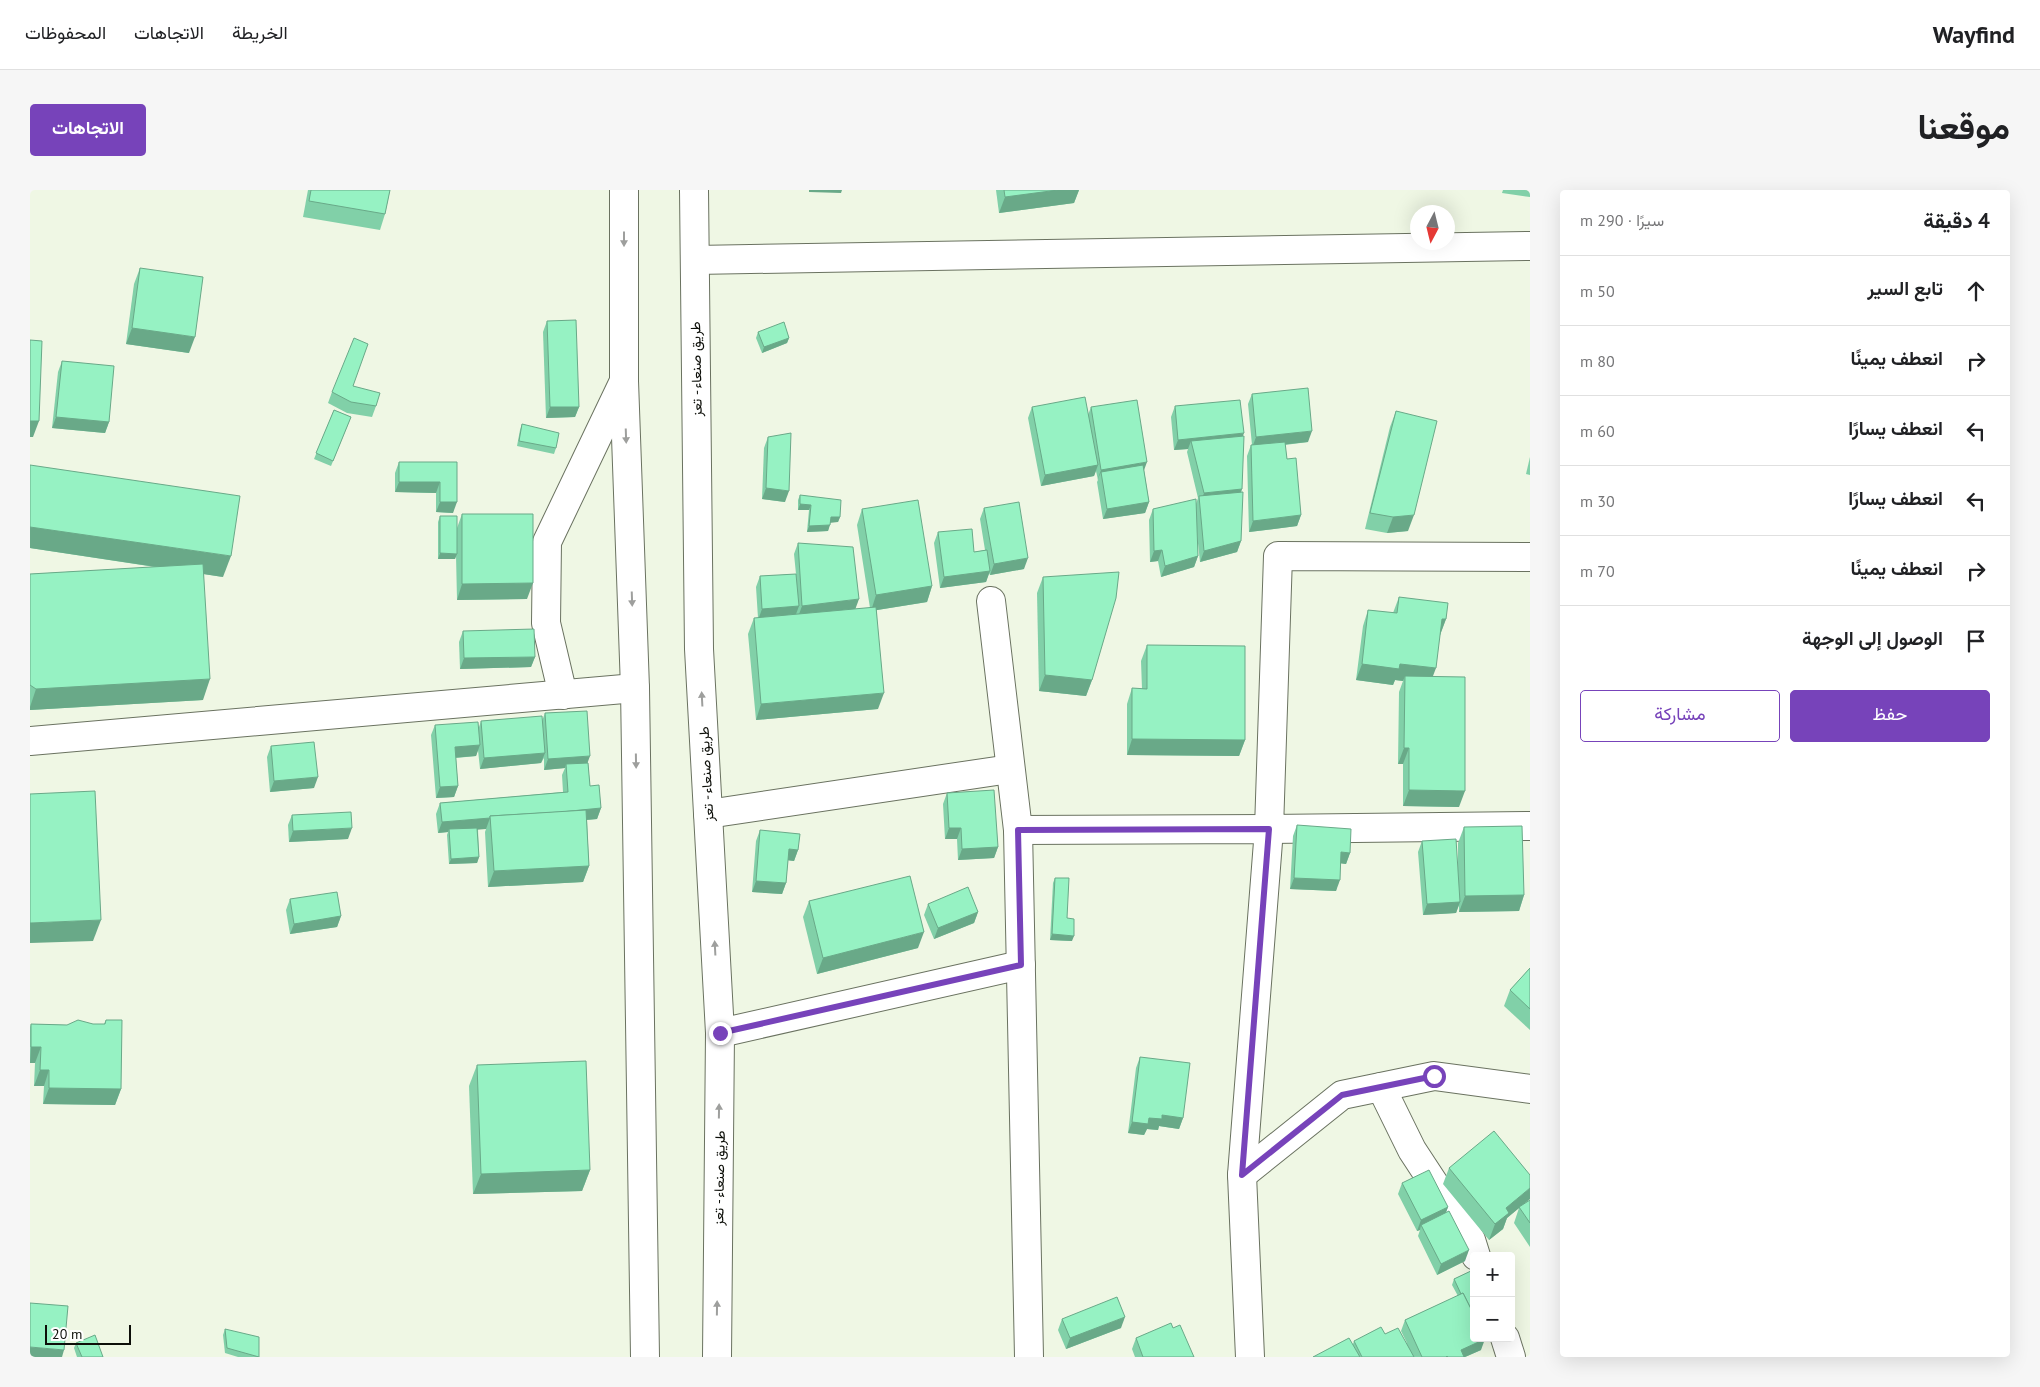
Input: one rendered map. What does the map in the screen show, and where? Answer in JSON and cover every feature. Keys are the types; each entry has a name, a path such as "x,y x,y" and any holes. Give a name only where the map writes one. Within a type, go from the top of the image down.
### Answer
{"main road":[{"path":"624,190 624,381 635,688 645,1357"},
{"name":"طريق صنعاء - تعز","path":"694,190 699,648 720,1033 717,1357"},
{"path":"695,260 1530,246"},
{"path":"562,694 546,622 547,542 624,381"},
{"path":"1250,1357 1242,1175 1269,829 1278,556 1530,557"},
{"path":"991,601 1018,830 1029,1357"},
{"path":"30,741 635,688"},
{"path":"708,814 1010,769"},
{"path":"1018,830 1530,826"},
{"path":"720,1033 1021,965"},
{"path":"1242,1175 1342,1095 1434,1076 1530,1090"},
{"path":"1381,1087 1412,1150 1470,1240 1474,1252"},
{"path":"1506,1342 1511,1357"}],"building":[{"path":"311,190 390,190 385,214 309,201"},
{"path":"1004,190 1058,190 1005,197"},
{"path":"140,268 203,277 195,337 132,328"},
{"path":"576,320 579,407 550,407 547,321"},
{"path":"784,322 789,338 764,347 758,332"},
{"path":"354,338 368,344 353,386 380,393 376,406 351,402 332,392"},
{"path":"30,340 42,341 39,421 30,421"},
{"path":"62,361 114,366 109,422 56,417"},
{"path":"1308,388 1312,431 1256,437 1252,394"},
{"path":"1085,397 1098,465 1045,475 1032,407"},
{"path":"1137,400 1147,462 1101,470 1091,407"},
{"path":"1240,400 1244,433 1178,440 1175,406"},
{"path":"334,410 351,417 333,461 316,453"},
{"path":"1396,411 1437,421 1414,515 1393,517 1370,513"},
{"path":"522,424 559,433 556,448 519,441"},
{"path":"791,433 789,491 766,488 768,437"},
{"path":"1244,436 1242,489 1204,493 1191,441"},
{"path":"1285,442 1287,459 1296,458 1301,515 1253,521 1251,445"},
{"path":"399,462 457,462 457,502 440,502 440,482 399,482"},
{"path":"30,465 240,496 231,556 30,527"},
{"path":"1143,465 1149,502 1107,509 1101,472"},
{"path":"1243,492 1241,541 1204,551 1199,496"},
{"path":"800,495 841,500 840,517 831,517 830,525 809,526 811,505 800,504"},
{"path":"1196,499 1198,556 1165,566 1162,550 1154,551 1153,509"},
{"path":"918,500 932,586 876,595 862,509"},
{"path":"1019,502 1028,558 994,564 984,508"},
{"path":"462,514 533,514 533,583 462,584"},
{"path":"440,516 457,516 457,554 440,553"},
{"path":"972,529 974,552 987,550 990,571 944,577 938,532"},
{"path":"798,543 853,547 859,599 802,606"},
{"path":"203,564 210,679 36,689 30,685 30,574"},
{"path":"1119,572 1116,598 1092,680 1045,675 1043,577"},
{"path":"796,574 799,606 762,609 760,576"},
{"path":"1399,597 1448,603 1446,619 1442,619 1436,668 1400,664 1399,669 1362,664 1368,610 1397,613"},
{"path":"876,607 884,693 761,704 754,618"},
{"path":"534,629 535,657 464,658 463,631"},
{"path":"1147,645 1245,646 1245,740 1132,739 1132,688 1147,689"},
{"path":"1405,676 1465,677 1465,791 1409,790 1409,748 1404,748"},
{"path":"587,711 590,756 548,759 545,713"},
{"path":"542,716 545,753 484,758 481,721"},
{"path":"478,722 480,745 455,747 458,786 440,787 435,725"},
{"path":"314,742 318,777 274,781 271,746"},
{"path":"588,763 590,786 599,785 601,808 490,816 490,818 442,822 440,803 568,792 566,764"},
{"path":"994,790 998,847 962,849 961,828 949,828 947,793"},
{"path":"95,791 101,920 30,923 30,794"},
{"path":"586,810 589,866 494,871 490,816"},
{"path":"351,812 352,828 293,831 292,815"},
{"path":"1297,825 1351,829 1350,853 1341,852 1340,880 1294,878"},
{"path":"1522,826 1524,895 1465,896 1464,827"},
{"path":"477,828 479,857 451,859 449,829"},
{"path":"760,830 800,834 798,850 789,849 786,883 756,881"},
{"path":"1456,839 1460,902 1427,904 1422,841"},
{"path":"910,876 924,932 823,958 809,901"},
{"path":"1055,878 1069,878 1067,918 1074,919 1074,936 1052,934"},
{"path":"968,887 978,912 938,928 928,904"},
{"path":"337,892 341,916 294,924 290,899"},
{"path":"1530,968 1530,1009 1510,990"},
{"path":"78,1020 93,1024 105,1024 106,1020 122,1020 121,1089 49,1088 49,1070 40,1070 41,1047 31,1047 31,1024 67,1025"},
{"path":"1140,1057 1190,1063 1183,1118 1162,1115 1162,1119 1149,1118 1148,1124 1132,1122"},
{"path":"586,1061 590,1170 481,1174 477,1065"},
{"path":"1494,1131 1530,1175 1530,1188 1506,1208 1509,1213 1495,1224 1449,1168"},
{"path":"1429,1170 1448,1207 1421,1220 1402,1183"},
{"path":"1530,1200 1530,1223 1519,1207"},
{"path":"1449,1211 1469,1250 1441,1264 1421,1225"},
{"path":"1470,1271 1470,1307 1463,1293 1461,1294 1454,1279"},
{"path":"1463,1293 1470,1307 1470,1342 1478,1342 1461,1350 1464,1357 1422,1357 1405,1320"},
{"path":"1117,1297 1125,1317 1070,1338 1062,1319"},
{"path":"30,1303 68,1306 64,1350 30,1347"},
{"path":"1171,1323 1173,1328 1180,1325 1194,1357 1143,1357 1136,1338"},
{"path":"1381,1327 1385,1334 1398,1328 1414,1357 1362,1357 1354,1341"},
{"path":"225,1329 259,1337 259,1357 227,1348"},
{"path":"95,1335 103,1357 82,1357 76,1343"},
{"path":"1349,1338 1360,1357 1313,1357"}],"route":[{"path":"720,1033 1021,965 1018,830 1269,829 1242,1175 1342,1095 1434,1076"}]}
